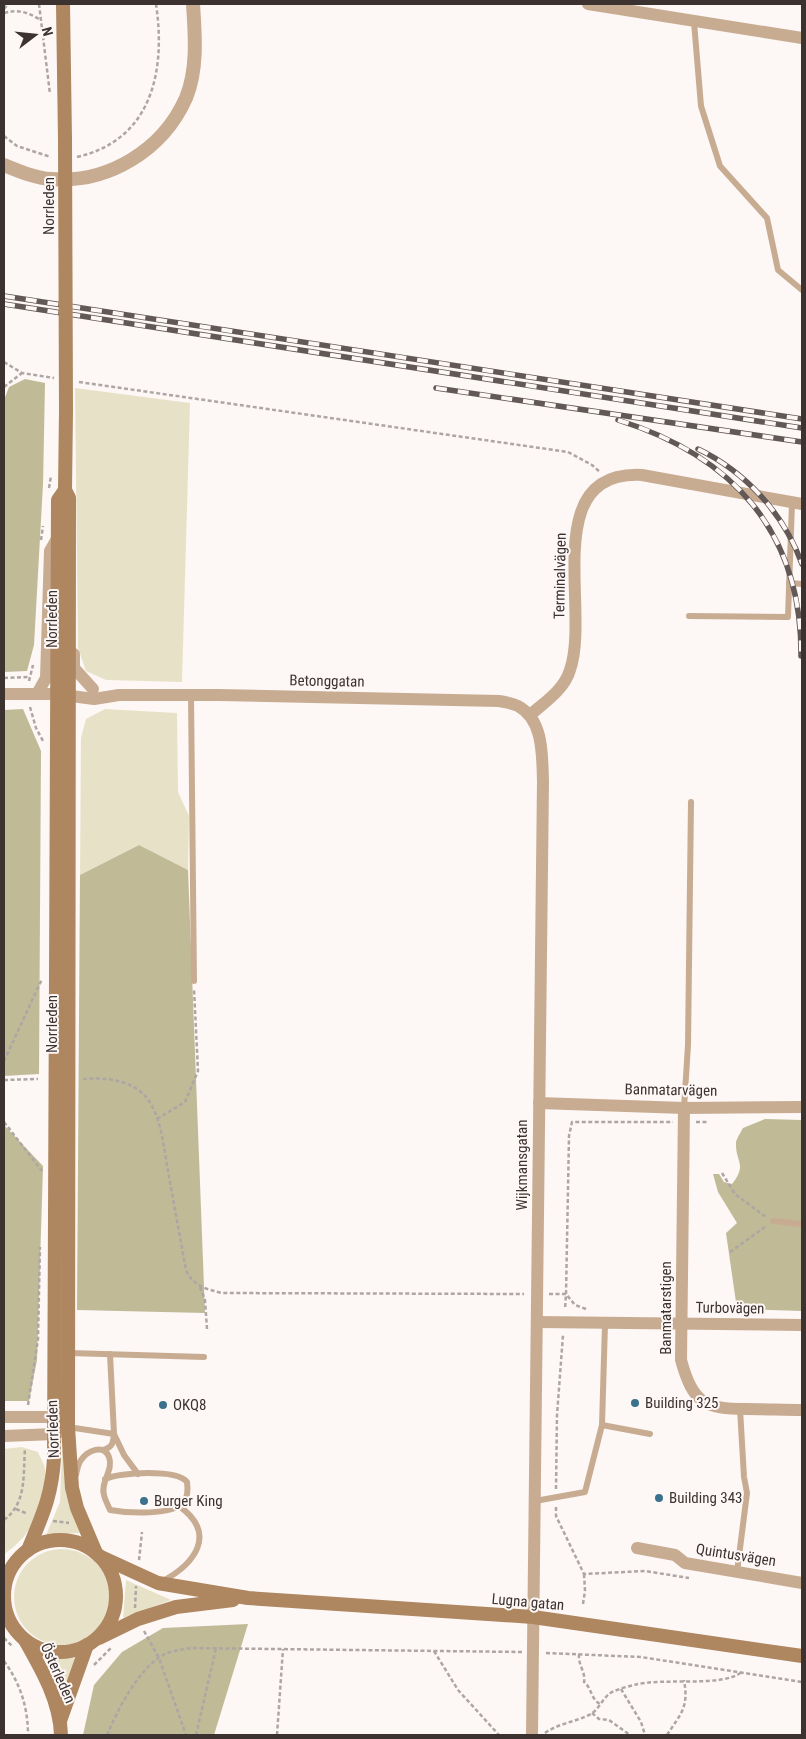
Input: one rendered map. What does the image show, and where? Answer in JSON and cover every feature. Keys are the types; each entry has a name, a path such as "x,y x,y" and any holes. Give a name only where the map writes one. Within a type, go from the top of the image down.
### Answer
{"main road":[{"name":"Norrleden","path":"26,1552 47,1507 53,1484 55,1434 64,694 69,498 65,490 63,7"},
{"name":"Norrleden","path":"65,490 58,500 58,537 64,694 68,726 68,1427 72,1488 83,1521 98,1555"},
{"path":"4,1564 39,1544 63,1540 86,1547 98,1555 112,1576 116,1600 113,1616 105,1630 91,1643 72,1651 55,1652 39,1648 4,1626"},
{"path":"22,1637 10,1622 5,1608 4,1592 7,1578 14,1564 26,1552"},
{"name":"Lugna gatan","path":"98,1555 158,1583 248,1598 533,1617 802,1656"},
{"name":"Lugna gatan","path":"91,1643 138,1619 176,1608 248,1598"},
{"name":"Österleden","path":"22,1637 42,1670 60,1721 60,1735"},
{"name":"Österleden","path":"60,1721 91,1643"}],"street":[{"path":"4,165 25,174 51,179 78,179 101,174 124,165 146,151 171,124 186,97 196,41 193,4"},
{"path":"588,4 802,38"},
{"name":"Terminalvägen","path":"530,715 565,682 575,657 575,542 578,521 588,495 608,480 625,475 642,475 797,503"},
{"path":"33,694 46,678 50,551 58,537"},
{"path":"68,574 74,602 74,668 93,694"},
{"name":"Betonggatan","path":"4,694 191,695 498,701 517,706 530,715"},
{"name":"Betonggatan","path":"68,726 76,708 93,694"},
{"name":"Wijkmansgatan","path":"530,715 539,738 544,781 532,1735"},
{"name":"Banmatarvägen","path":"539,1103 684,1108 802,1107"},
{"name":"Banmatarstigen","path":"684,1108 681,1360 692,1390 708,1405 722,1409 802,1410"},
{"name":"Turbovägen","path":"537,1322 802,1325"},
{"path":"4,1417 55,1417 68,1427 55,1434 4,1436"},
{"name":"Quintusvägen","path":"637,1548 675,1556 685,1563 802,1582"}],"lane":[{"path":"694,22 701,106 720,166 767,218 778,270 802,290"},
{"path":"689,616 788,616 789,583 797,503"},
{"path":"789,583 802,584"},
{"path":"191,695 194,981"},
{"path":"684,1108 688,1045 691,802"},
{"path":"773,1221 802,1224"},
{"path":"535,1500 585,1492 602,1426 605,1324"},
{"path":"69,1353 204,1357"},
{"path":"72,1488 80,1460 88,1453 98,1449 110,1448 113,1443 110,1354"},
{"path":"738,1572 747,1493 744,1477 740,1409"},
{"path":"602,1426 650,1434"},
{"path":"68,1427 114,1434"},
{"path":"114,1434 124,1455 138,1474"},
{"path":"103,1450 108,1454 110,1460 105,1479 103,1494 110,1510 151,1512 169,1510 179,1506 185,1500 188,1492 187,1482 184,1478 164,1474 113,1475 105,1479"},
{"path":"158,1583 184,1567 197,1550 200,1537 198,1525 179,1506"}],"path":[{"path":"4,9 8,4"},
{"path":"39,4 39,19 51,103"},
{"path":"70,157 94,152 115,142 131,128 144,110 153,87 159,57 159,26 156,4"},
{"path":"4,13 15,10 28,13 39,19"},
{"path":"4,136 17,146 34,153 54,157"},
{"path":"4,362 22,373 60,379"},
{"path":"4,387 22,373"},
{"path":"78,382 568,452 592,465 608,480"},
{"path":"48,495 51,476"},
{"path":"41,543 44,524"},
{"path":"33,663 29,677 33,694 31,716 44,748"},
{"path":"4,678 29,677"},
{"path":"4,1061 44,974"},
{"path":"157,1119 186,1102 198,1071 194,981"},
{"path":"4,1080 38,1079"},
{"path":"83,1079 106,1080 134,1086 149,1100 157,1119 186,1270 190,1279 200,1287 222,1293 566,1294"},
{"path":"4,1122 42,1170 42,1180"},
{"path":"583,1604 585,1591 584,1574 556,1516 557,1414 566,1294 569,1136 572,1122 710,1122"},
{"path":"722,1173 735,1194 773,1221 730,1252"},
{"path":"27,1417 38,1339 40,1240"},
{"path":"200,1287 205,1300 207,1328"},
{"path":"566,1294 574,1305 594,1309"},
{"path":"4,1520 16,1509 22,1495 26,1436"},
{"path":"16,1509 41,1520 64,1523 83,1521"},
{"path":"142,1532 135,1609 138,1619 159,1658 186,1735"},
{"path":"584,1574 645,1571 694,1579"},
{"path":"196,1735 216,1648"},
{"path":"107,1735 125,1700 159,1658 178,1650 216,1648 522,1652"},
{"path":"277,1735 283,1649"},
{"path":"434,1651 458,1690 499,1735"},
{"path":"545,1653 641,1657 742,1671 802,1682"},
{"path":"579,1654 578,1662 585,1678 584,1682 588,1684 592,1698 600,1704"},
{"path":"4,1660 25,1704 28,1735"},
{"path":"4,1671 9,1668"},
{"path":"542,1735 564,1722 592,1713 610,1693 621,1689 635,1685 684,1680 721,1681 734,1678 742,1671"},
{"path":"667,1735 685,1710 687,1695 684,1680"},
{"path":"621,1689 641,1722 645,1735"},
{"path":"592,1713 599,1719 609,1720 630,1735"}],"shaded area":[{"path":"25,379 45,383 43,484 34,645 27,671 4,672 4,400 9,387"},
{"path":"75,388 190,403 182,682 106,680 86,671 78,648"},
{"path":"23,709 41,751 39,1074 4,1076 4,710"},
{"path":"105,709 177,713 178,792 189,816 188,870 139,845 80,875 81,738 86,719"},
{"path":"139,845 188,870 205,1313 77,1310 80,875"},
{"path":"765,1119 802,1120 802,1311 737,1309 726,1233 737,1223 718,1192 713,1174 719,1174 724,1182 732,1184 737,1177 740,1167 736,1149 738,1137 743,1128"},
{"path":"4,1125 43,1166 37,1360 29,1401 4,1401"},
{"path":"22,1447 38,1452 45,1468 44,1495 30,1529 14,1547 4,1554 4,1449"},
{"path":"62,1450 66,1494 80,1533 46,1535 60,1502"},
{"path":"62,1549 80,1552 96,1563 107,1579 110,1597 107,1615 96,1631 80,1642 62,1645 44,1642 28,1631 17,1615 14,1597 17,1579 28,1563 44,1552"},
{"path":"126,1580 171,1600 123,1618"},
{"path":"248,1624 214,1735 83,1735 94,1685 122,1652 163,1628"},
{"path":"78,1658 61,1693 46,1659"}],"railway":[{"path":"4,296 802,419"},
{"path":"4,304 802,428"},
{"path":"436,388 802,442"},
{"path":"618,420 659,435 695,455 727,478 753,505 774,536 789,572 798,612 801,656"},
{"path":"698,449 716,458 747,482 761,496 785,528 802,564"}],"place":[{"name":"Building 325","path":"635,1403"},
{"name":"OKQ8","path":"163,1405"},
{"name":"Building 343","path":"659,1498"},
{"name":"Burger King","path":"144,1501"}]}
